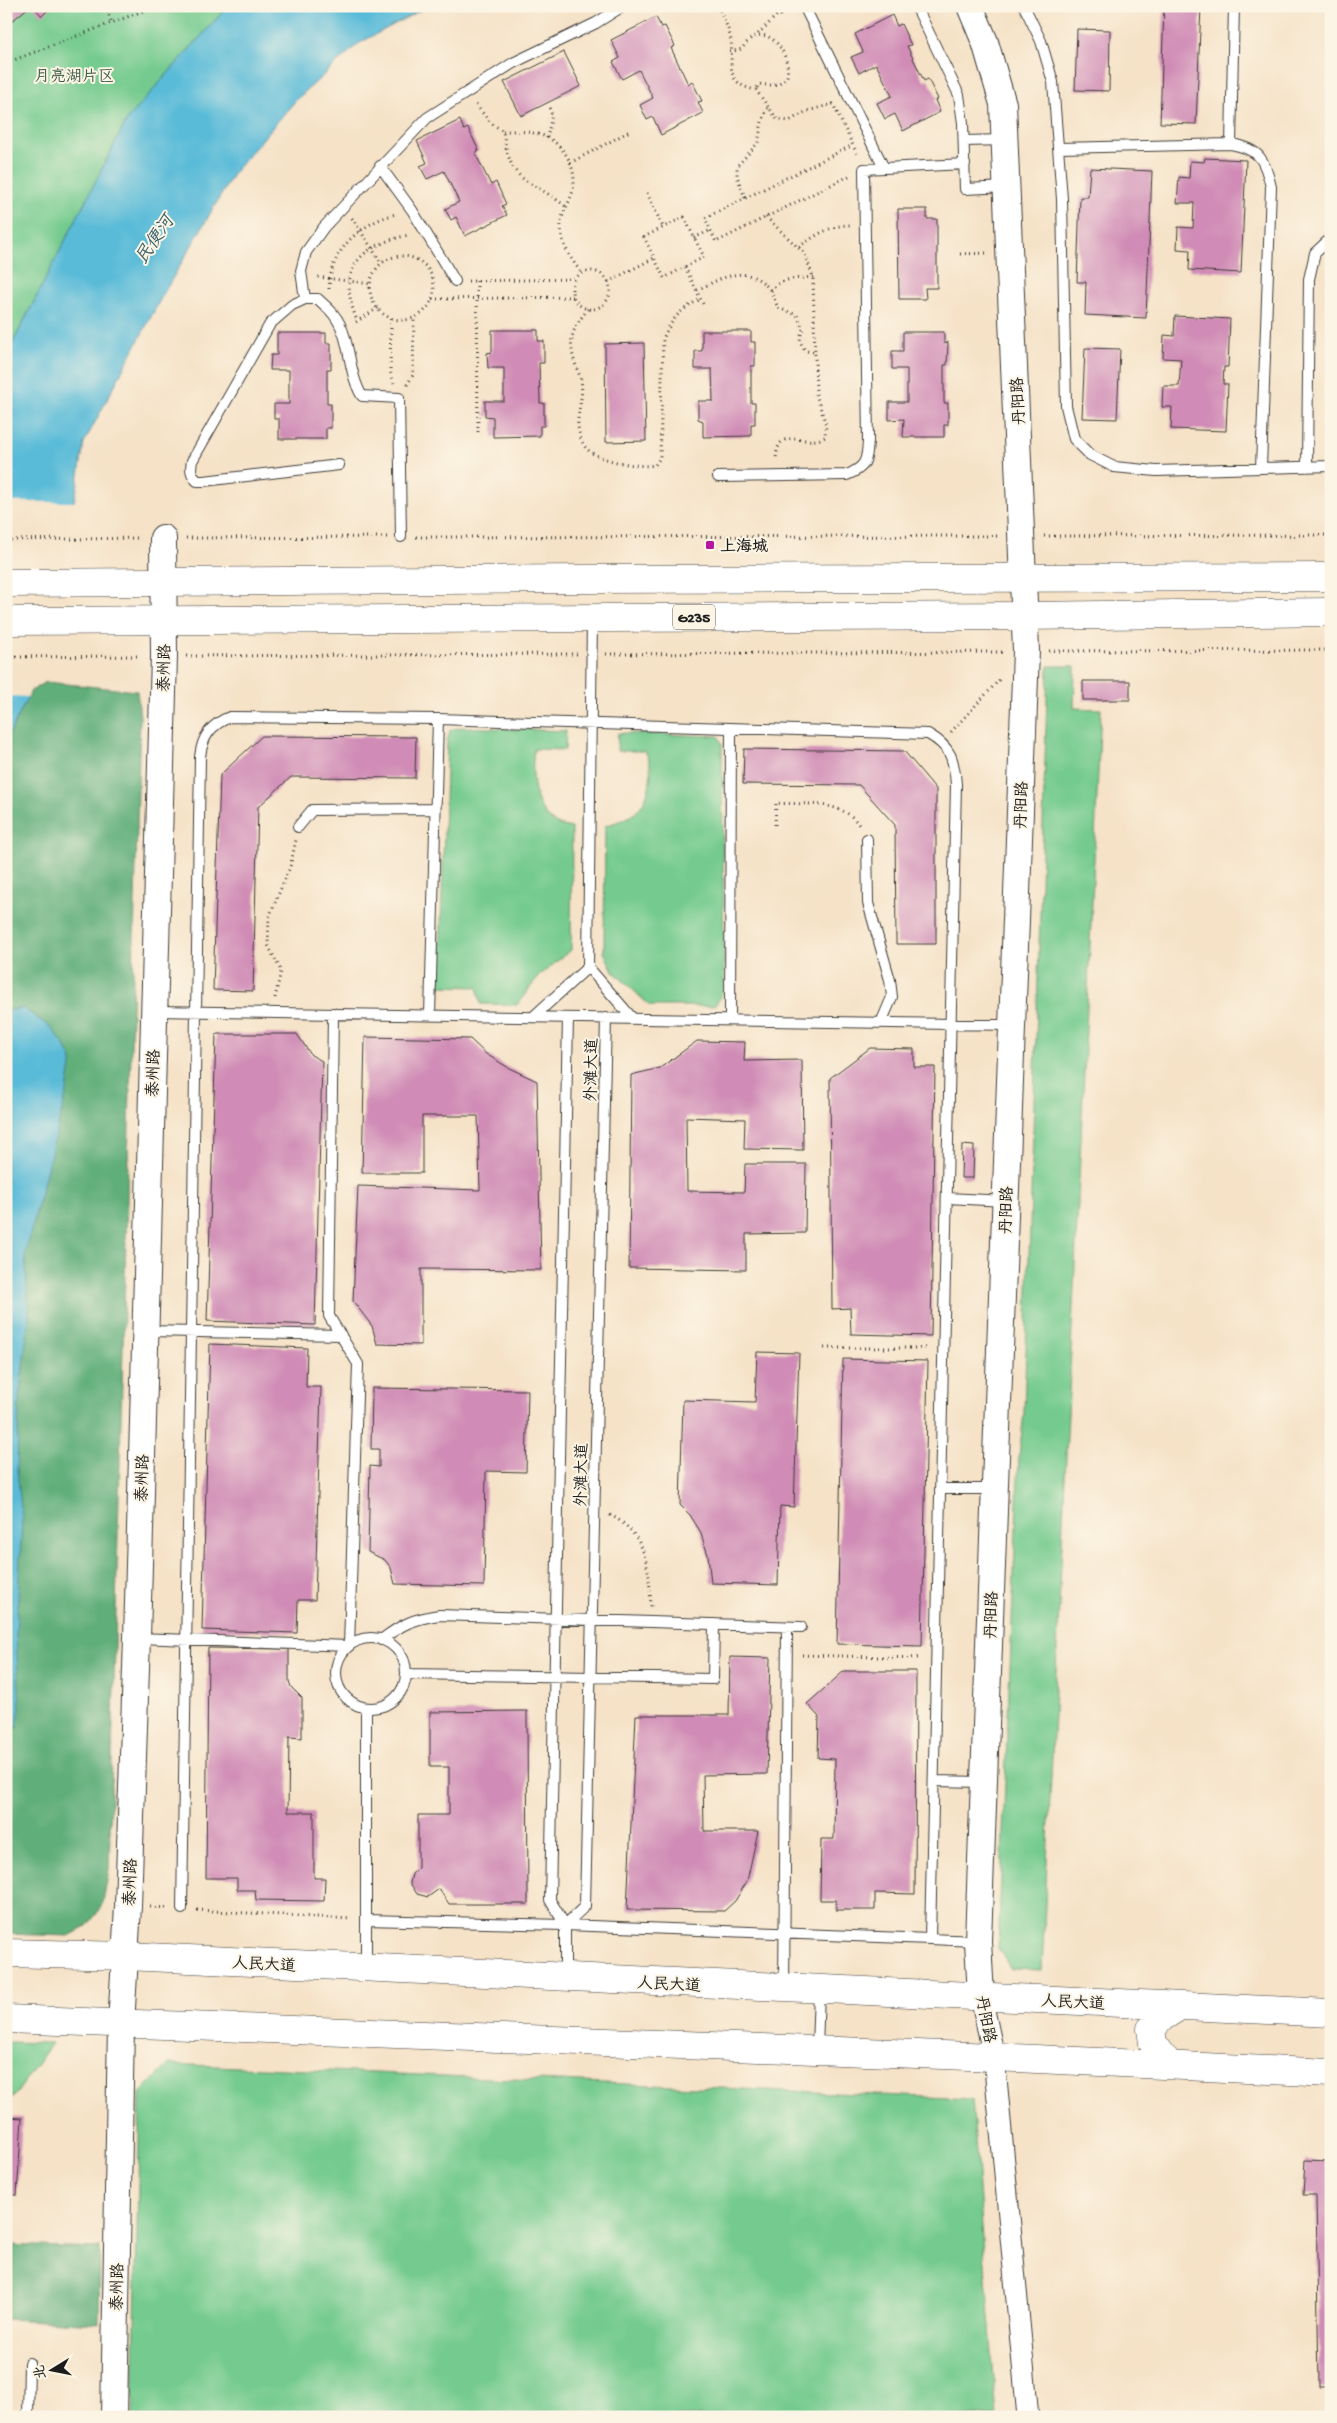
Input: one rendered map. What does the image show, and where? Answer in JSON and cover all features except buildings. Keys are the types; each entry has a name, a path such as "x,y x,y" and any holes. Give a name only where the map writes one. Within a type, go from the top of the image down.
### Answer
{"main road":[{"path":"6,583 1331,577"},
{"name":"G235","path":"6,621 1025,616 1331,612"},
{"name":"人民大道","path":"6,1953 126,1956 1331,2013"},
{"path":"1169,2066 1153,2044 1151,2029 1161,2018 1180,2006"},
{"path":"6,2019 121,2025 994,2057 1331,2073"}],"street":[{"name":"丹阳路","path":"970,6 984,42 1003,104 1023,536 1026,651 978,1941 981,1996 994,2057 1028,2417"},
{"name":"泰州路","path":"114,2417 121,2025 126,1956 137,1638 164,656 163,538"}],"lane":[{"path":"305,299 302,276 306,252 324,227 427,118 513,63 596,23 623,6"},
{"path":"804,6 884,168"},
{"path":"916,6 958,95 963,123 965,188 1008,187"},
{"path":"1024,6 1041,41 1053,82 1059,148 1066,406 1074,439 1090,455 1114,466 1156,471 1331,466"},
{"path":"1231,144 1234,6"},
{"path":"964,141 1006,140"},
{"path":"1059,148 1231,144 1250,147 1266,165 1271,188 1261,468"},
{"path":"718,477 847,475 860,470 867,459 864,169 964,164"},
{"path":"380,166 412,210 455,281"},
{"path":"1307,467 1309,279 1315,252 1331,238"},
{"path":"339,465 204,481 197,481 192,475 190,468 192,461 270,324 292,305 305,299 318,299 334,315 342,330 354,383 362,396 399,398 401,537"},
{"path":"592,618 588,967 633,1019"},
{"path":"182,1909 200,757 201,745 212,727 216,722 230,717 438,719 922,733 928,734 942,742 955,765 956,784 930,1939"},
{"path":"430,1015 438,719"},
{"path":"730,1020 731,728"},
{"path":"298,828 312,810 435,809"},
{"path":"867,839 868,903 890,980 892,997 881,1023"},
{"path":"533,1017 588,967"},
{"path":"154,1011 1012,1025"},
{"path":"333,1013 329,1316 358,1364 349,1646"},
{"name":"外滩大道","path":"568,1018 550,1900 565,1925 585,1906 606,1018"},
{"path":"947,1198 1006,1201"},
{"path":"145,1331 340,1335"},
{"path":"940,1489 994,1490"},
{"path":"381,1640 401,1624 417,1618 439,1615 801,1627"},
{"path":"406,1674 713,1679 714,1624"},
{"path":"784,1988 787,1627"},
{"path":"137,1638 349,1646"},
{"path":"370,1638 381,1640 391,1644 399,1653 404,1663 406,1674 404,1686 398,1696 389,1704 378,1708 354,1705 345,1698 339,1688 336,1676 341,1654 358,1640 370,1638"},
{"path":"366,1708 366,1968"},
{"path":"934,1781 984,1782"},
{"path":"366,1920 565,1925 978,1941"},
{"path":"565,1925 565,1978"},
{"path":"817,2051 819,1990"},
{"path":"28,2417 29,2363"}],"path":[{"path":"105,6 112,23"},
{"path":"6,63 156,6"},
{"path":"718,6 731,37 730,66 737,81 748,89 756,90 777,119 789,121 807,111 833,104 853,145 864,169 716,242 705,218 853,145"},
{"path":"777,6 782,18"},
{"path":"730,52 742,49 748,39 758,35 780,12"},
{"path":"756,90 759,84 769,86 780,84 787,77 788,70 786,58 778,42 766,36 758,35"},
{"path":"467,91 480,112 503,131 541,135 566,154 574,178 573,191 562,212 561,228 564,245 582,274"},
{"path":"745,198 737,176 738,166 758,143 762,121 768,106"},
{"path":"547,138 552,115 549,107"},
{"path":"503,131 509,160 518,174 530,185 552,196 565,206"},
{"path":"570,163 630,132"},
{"path":"647,193 663,228"},
{"path":"344,206 382,264"},
{"path":"328,310 329,279 341,250 360,230 379,219 412,210"},
{"path":"684,217 694,238 704,257 664,278 644,238 684,217"},
{"path":"766,217 805,254 813,277 816,394 826,425 825,436 818,441 806,442 792,437 784,439 779,445 776,456 776,476"},
{"path":"799,248 814,236 833,228 843,225 865,225"},
{"path":"694,238 711,230"},
{"path":"357,320 350,297 349,281 355,265 371,248 386,240 424,231"},
{"path":"396,257 413,258 422,263 434,282 432,299 424,312 407,320 392,318 378,308 371,294 374,272 382,264 396,257"},
{"path":"608,282 654,258"},
{"path":"685,267 704,304"},
{"path":"596,272 608,282 610,291 605,303 594,309 588,309 576,303 572,291 575,280 582,274 596,272"},
{"path":"697,290 725,277 745,274 764,282 771,291 778,308 797,315 804,329 800,336 800,344 806,351 815,352"},
{"path":"302,276 371,284"},
{"path":"771,291 776,284 784,280 813,277"},
{"path":"434,282 575,280"},
{"path":"477,281 478,433"},
{"path":"432,299 573,297"},
{"path":"588,309 577,322 571,337 575,365 581,380 578,426 581,439 588,450 597,456 644,467 655,465 660,458 663,339 671,321 684,307 701,299"},
{"path":"342,330 378,308"},
{"path":"392,318 390,371 399,398"},
{"path":"399,398 413,375 414,318"},
{"path":"6,540 401,537 1331,535"},
{"path":"8,657 1331,650"},
{"path":"942,742 1026,651"},
{"path":"775,825 776,803 837,808 858,822 867,839"},
{"path":"270,1012 280,982 281,971 268,945 269,917 290,867 298,828"},
{"path":"824,1348 944,1348"},
{"path":"594,1507 623,1522 632,1532 647,1561 651,1622"},
{"path":"786,1655 937,1659"},
{"path":"128,1906 366,1920"}],"green space":[{"name":"月亮湖片区","path":"6,6 228,6 128,118 6,356"},
{"path":"1048,666 1075,666 1074,708 1101,709 1042,1970 1011,1969 998,1948 1019,1456 1024,1413"},
{"path":"46,682 137,691 140,716 109,1870 102,1907 86,1927 69,1936 6,1934 6,740 31,691"},
{"path":"462,727 566,731 565,750 534,749 533,780 542,810 557,824 572,828 571,950 538,977 517,1005 481,1004 477,987 439,986 447,740 450,730"},
{"path":"618,733 718,736 722,743 724,983 721,997 714,1006 650,1006 613,971 604,952 605,826 626,818 637,811 646,798 651,774 645,751 617,751"},
{"path":"6,2042 52,2043 14,2097 6,2097"},
{"path":"169,2064 972,2099 997,2417 133,2417 140,2093"},
{"path":"6,2245 100,2248 99,2324 6,2319"}],"water":[{"name":"民便河","path":"228,6 428,6 358,44 296,100 235,171 161,298 84,443 77,488 28,697 6,740 6,356 128,118"},
{"path":"23,1008 50,1027 63,1043 72,1059 67,1091 25,1255 29,1317 19,1399 17,1470 22,1519 16,1635 20,1708 17,1727 6,1735 6,1014 11,1010"}],"pier":[{"path":"6,502 76,502 36,673 28,697 6,696"}],"place":[{"name":"上海城","path":"710,545"}]}
